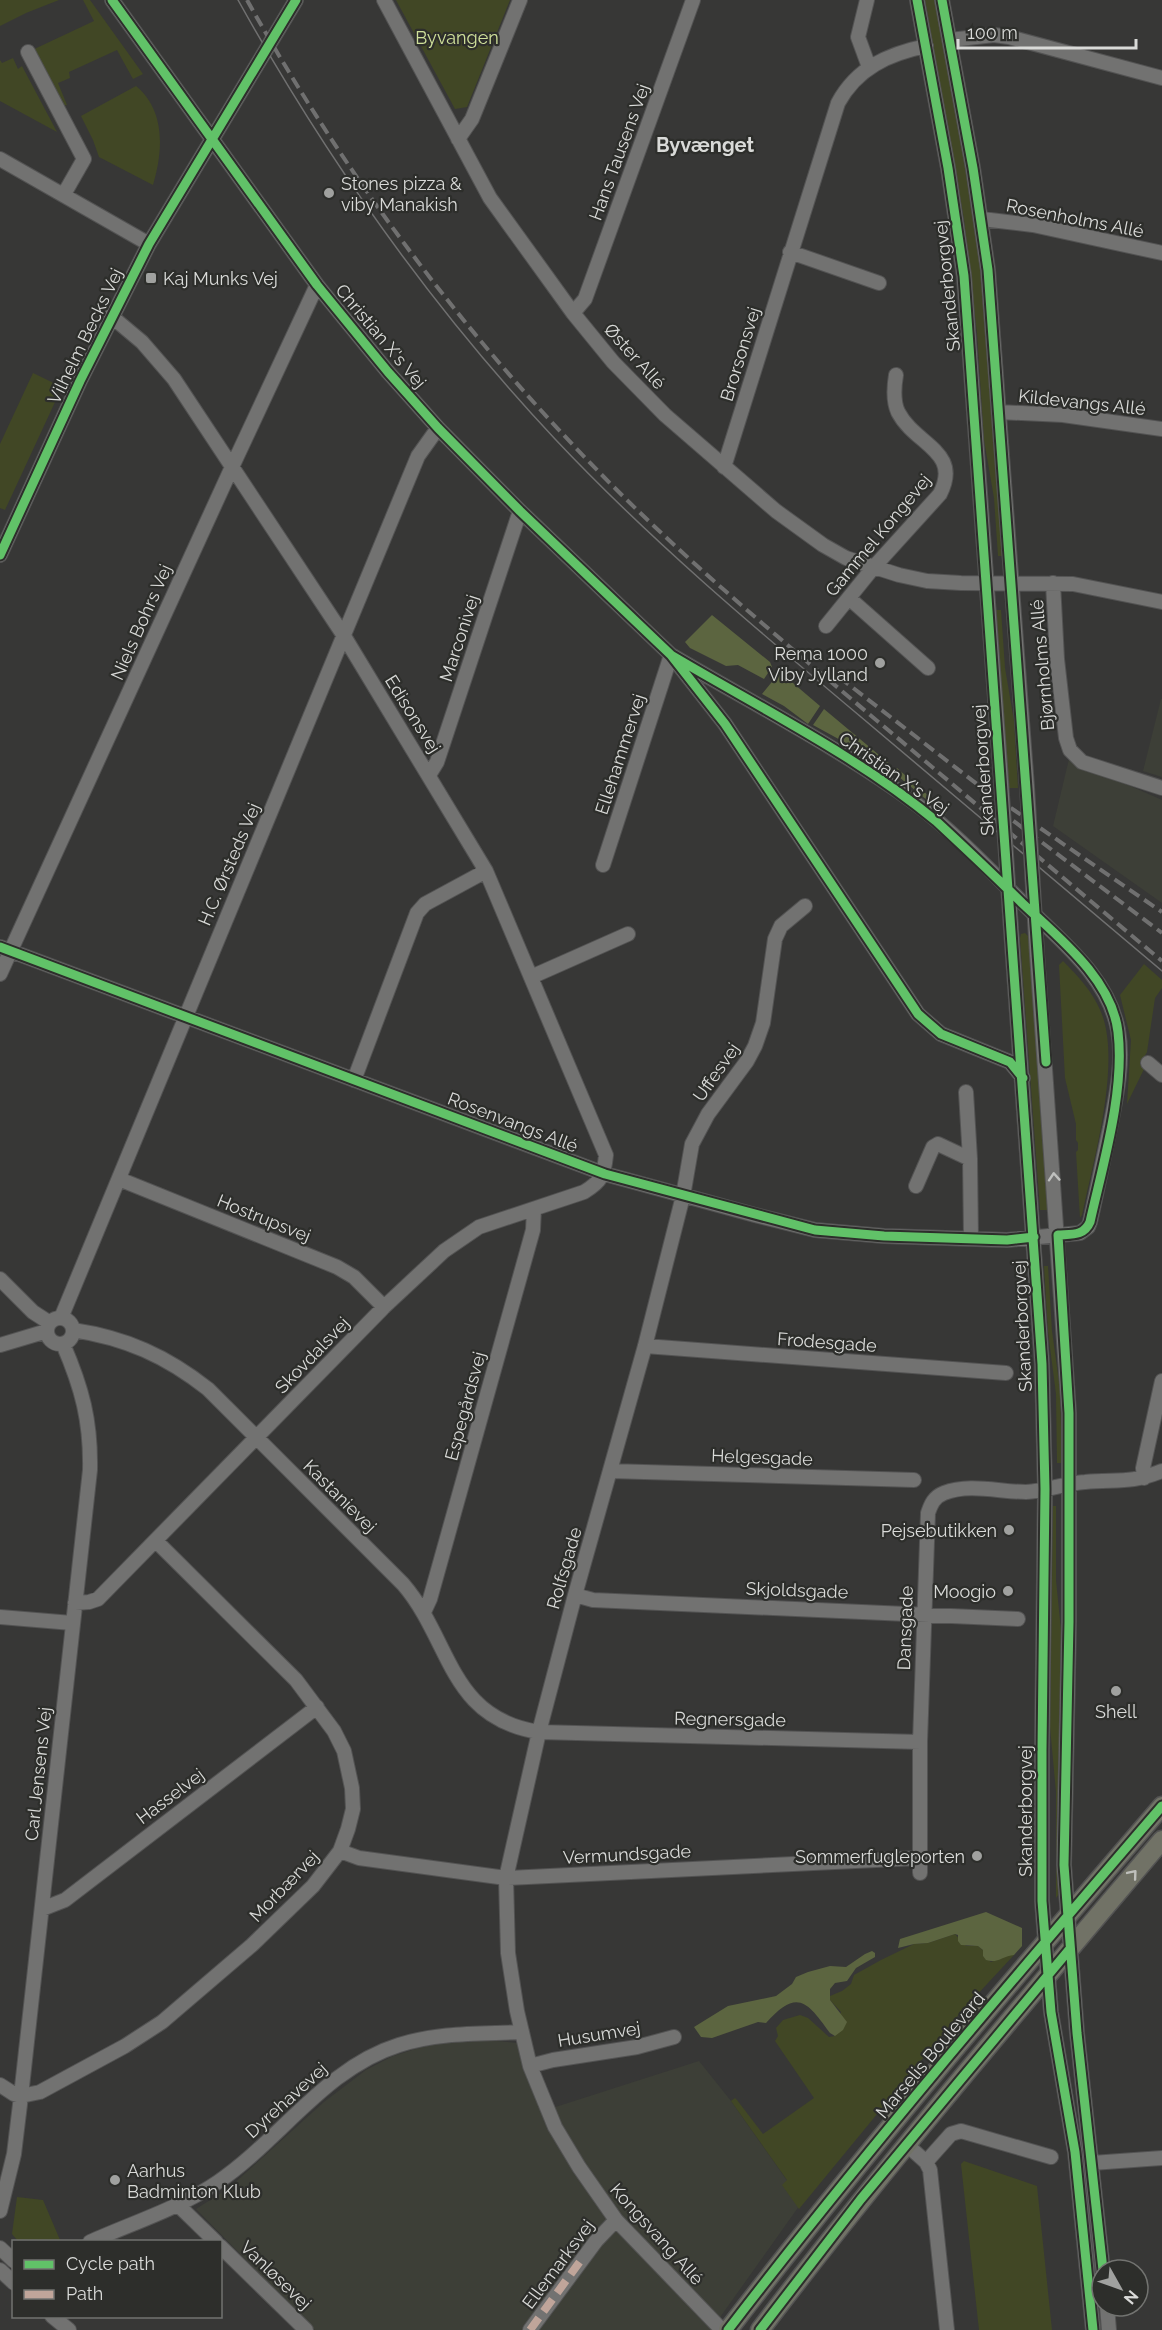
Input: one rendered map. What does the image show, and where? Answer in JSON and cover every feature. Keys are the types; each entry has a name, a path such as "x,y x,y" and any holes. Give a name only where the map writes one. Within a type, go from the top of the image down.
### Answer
{"main road":[{"name":"Marselis Boulevard","path":"728,2330 782,2261 1046,1942 1162,1806"},
{"path":"760,2330 906,2144 1162,1840"}],"street":[{"name":"Christian X's Vej","path":"112,0 317,285 387,372 438,428 520,511 671,655 725,724 918,1014 941,1034 1010,1062 1023,1078"},
{"name":"Vilhelm Becks Vej","path":"0,555 111,316 149,244 296,0"},
{"name":"Øster Allé","path":"384,0 490,198 573,313 613,362 664,416 776,511 823,545 846,558 873,568 927,581 987,582"},
{"path":"458,139 472,119 520,0"},
{"name":"Hans Tausens Vej","path":"573,313 585,299 693,0"},
{"path":"867,0 858,37 869,67"},
{"name":"Skanderborgvej","path":"917,0 950,178 964,276 1042,1364 1045,1488 1041,1751 1042,1892 1051,2012 1075,2152 1094,2330"},
{"path":"942,0 982,219 999,412 1058,1235 1068,1403 1070,1484 1064,1865 1069,1950 1102,2258"},
{"path":"950,39 994,35 1162,78"},
{"name":"Brorsonsvej","path":"724,467 838,103 845,90 869,67 894,54 926,45"},
{"path":"28,52 84,159 64,194"},
{"path":"0,159 149,244"},
{"name":"Rosenholms Allé","path":"982,219 1033,225 1162,253"},
{"path":"790,252 879,283"},
{"name":"Niels Bohrs Vej","path":"0,974 5,949 317,285"},
{"name":"Edisonsvej","path":"111,316 130,330 157,357 232,467 344,636 486,871 601,1138 606,1155 604,1174"},
{"name":"Gammel Kongevej","path":"826,626 873,568 940,494 947,480 946,466 913,432 898,411 894,388 896,375"},
{"name":"Kildevangs Allé","path":"999,412 1063,415 1162,429"},
{"name":"H.C. Ørsteds Vej","path":"53,1324 119,1179 418,456 438,428"},
{"name":"Marconivej","path":"429,775 440,753 520,511"},
{"path":"987,582 1073,584 1162,602"},
{"name":"Bjørnholms Allé","path":"1053,582 1058,659 1066,738 1070,750 1082,762 1162,788"},
{"path":"849,598 928,668"},
{"name":"Christian X's Vej","path":"671,655 851,760 916,804 1069,947 1094,977 1109,1002 1118,1030 1120,1062 1116,1096 1088,1227 1080,1233 1058,1235"},
{"name":"Ellehammervej","path":"603,865 671,655"},
{"path":"354,1080 417,913 425,904 486,871"},
{"name":"Uffesvej","path":"683,1196 692,1144 699,1130 747,1061 758,1038 763,1023 775,939 781,926 804,906"},
{"path":"531,977 628,934"},
{"name":"Rosenvangs Allé","path":"5,949 604,1174 683,1196 815,1230 884,1236 1007,1240 1058,1235"},
{"path":"1148,1063 1162,1075"},
{"path":"966,1092 971,1239"},
{"path":"916,1186 933,1147 938,1144 970,1159"},
{"name":"Skovdalsvej","path":"75,1602 89,1602 98,1599 384,1307 444,1251 463,1236 480,1227 584,1192 593,1187 604,1174"},
{"name":"Hostrupsvej","path":"119,1179 337,1268 354,1277 384,1307"},
{"name":"Rolfsgade","path":"508,1953 506,1878 539,1732 645,1346 683,1196"},
{"name":"Espegårdsvej","path":"424,1612 430,1599 529,1241 534,1209"},
{"path":"0,1279 33,1312 53,1324"},
{"path":"0,1345 53,1324 69,1322 73,1330 70,1338 63,1344 52,1341 53,1324"},
{"name":"Kastanievej","path":"73,1330 104,1334 158,1356 186,1372 208,1389 403,1584 424,1612 448,1665 479,1706 515,1728 539,1732"},
{"name":"Carl Jensens Vej","path":"0,2211 14,2154 86,1507 90,1440 84,1397 63,1344"},
{"name":"Frodesgade","path":"645,1346 1006,1373"},
{"path":"1144,1478 1143,1468 1162,1381"},
{"name":"Helgesgade","path":"610,1471 914,1480"},
{"path":"1045,1488 1085,1482 1128,1481 1162,1471"},
{"name":"Dansgade","path":"920,1873 918,1857 920,1742 928,1514 937,1496 956,1490 1028,1492 1045,1488"},
{"name":"Morbærvej","path":"21,2096 40,2092 125,2046 162,2022 244,1952 327,1871 340,1851 352,1809 349,1769 339,1741 318,1707 296,1680 156,1541"},
{"name":"Skjoldsgade","path":"575,1595 593,1600 1018,1619"},
{"path":"0,1617 72,1623"},
{"name":"Hasselvej","path":"42,1909 65,1900 318,1707"},
{"name":"Regnersgade","path":"539,1732 920,1742"},
{"name":"Vermundsgade","path":"340,1851 359,1858 506,1878 918,1857"},
{"name":"Kongsvang Allé","path":"508,1953 530,2066 555,2127 579,2167 616,2220 671,2280 722,2330"},
{"name":"Dyrehavevej","path":"92,2240 177,2204 216,2183 242,2164 332,2082 361,2062 398,2045 442,2035 522,2032"},
{"name":"Husumvej","path":"530,2066 553,2060 638,2047 675,2037"},
{"path":"0,2085 21,2096"},
{"path":"926,2162 951,2134 961,2131 1051,2157"},
{"path":"906,2144 926,2162 930,2170 947,2330"},
{"path":"1092,2163 1162,2158"},
{"name":"Vanløsevej","path":"177,2204 215,2240"},
{"name":"Ellemarksvej","path":"530,2330 584,2256 602,2233 616,2220"},
{"path":"0,2248 12,2259"},
{"name":"Vanløsevej","path":"222,2248 306,2330"},
{"path":"0,2270 12,2281"},
{"path":"55,2318 70,2330"}],"shaded area":[{"path":"1162,699 1162,777 1143,771"},
{"path":"1069,759 1162,800 1162,903 1053,826"},
{"path":"466,2038 517,2043 543,2111 699,2061 731,2101 802,2202 711,2330 315,2330 196,2209 229,2188 324,2102 366,2070 393,2056"}],"green space":[{"path":"0,0 59,0 0,26"},
{"path":"83,0 90,0 143,74 133,79 117,50 69,72 70,78 58,83 67,105 62,106 28,52 94,21"},
{"name":"Byvangen","path":"396,0 510,0 467,107 455,109"},
{"path":"925,0 935,0 959,128 981,272 1003,556 998,556 994,498 984,440 977,333 964,219"},
{"path":"13,58 18,69 22,66 57,132 0,101 0,60 2,63"},
{"path":"136,86 153,107 160,132 159,159 153,185 99,157 81,116"},
{"path":"33,373 62,387 5,510 0,508 0,444"},
{"path":"996,610 1001,610 1005,668 1014,721 1018,788 1009,788"},
{"path":"712,615 770,662 772,667 764,679 738,665 726,666 690,648 685,642"},
{"path":"780,672 820,706 808,724 784,706 762,694"},
{"path":"824,709 891,765 888,769 875,759 813,725"},
{"path":"897,768 947,812 945,815 893,772"},
{"path":"1025,933 1030,938 1049,1197 1047,1210 1040,1210 1020,938 1021,934"},
{"path":"1063,961 1094,998 1107,1033 1107,1084 1104,1112 1080,1218 1076,1124 1065,1078 1059,965"},
{"path":"1144,964 1162,980 1162,988 1155,998 1147,1052 1140,1064 1144,1069 1127,1104 1131,1040 1120,995"},
{"path":"1044,1266 1048,1266 1052,1331 1060,1389 1062,1463 1057,1463 1056,1394 1048,1332"},
{"path":"1053,1506 1056,1506 1056,1580 1061,1630 1057,1870 1059,1894 1056,1898 1056,1792 1050,1727"},
{"path":"986,1912 1022,1928 1022,1946 1014,1955 993,1961 986,1960 983,1950 978,1946 961,1945 958,1935 955,1934 928,1943 898,1948 900,1939"},
{"path":"955,1934 966,1946 978,1946 983,1950 983,1956 991,1962 1006,1955 1014,1955 961,2012 799,2209 782,2185 787,2180 731,2101 735,2098 737,2100 763,2134 814,2098 775,2041 778,2036 776,2028 783,2020 800,2015 808,2018 829,2037 835,2036 841,2012 830,2000 830,1996 851,1984 854,1975 914,1944 928,1943"},
{"path":"872,1951 875,1957 856,1968 847,1981 835,1983 830,1989 830,2000 847,2022 843,2030 835,2036 808,2007 794,2002 786,2005 766,2023 758,2022 712,2038 701,2037 694,2027 728,2006 776,1996 792,1984 796,1977 830,1966 846,1967"},
{"path":"964,2161 1037,2186 1052,2330 979,2330 961,2164"},
{"path":"17,2197 43,2200 60,2240 17,2240 12,2234"}],"tram line":[{"path":"238,0 307,117 383,229 466,337 555,439 628,513 743,617 1162,971"}],"railway":[{"path":"247,0 323,126 407,248 499,363 599,472 664,536 766,626 1162,961"},
{"path":"839,677 982,788 1162,912"},
{"path":"999,810 1162,933"}],"marked path":[{"path":"530,2330 584,2256"}],"cycle path":[{"path":"112,0 317,285 388,372 438,428 520,511 671,655 725,724 918,1014 941,1034 1010,1062 1023,1078"},
{"path":"0,555 80,381 149,244 296,0"},
{"path":"917,0 948,168 964,276 1042,1364 1045,1489 1042,1901 1051,2012 1075,2152 1093,2330"},
{"path":"942,0 973,168 988,270 1046,1062"},
{"path":"671,655 840,753 936,821 1081,960 1106,994 1114,1013 1119,1055 1116,1103 1090,1222 1081,1232 1058,1235 1069,1413 1069,1622 1064,1865 1077,2033 1102,2258"},
{"path":"0,947 605,1174 815,1230 884,1236 1007,1240 1034,1237"},
{"path":"728,2330 887,2130 1162,1806"},
{"path":"760,2330 861,2199 1069,1950"}],"place":[{"name":"Stones pizza & viby Manakish","path":"329,193"},
{"name":"Kaj Munks Vej","path":"151,278"},
{"name":"Rema 1000 Viby Jylland","path":"880,663"},
{"name":"Pejsebutikken","path":"1009,1530"},
{"name":"Moogio","path":"1008,1591"},
{"name":"Shell","path":"1116,1691"},
{"name":"Sommerfugleporten","path":"977,1856"},
{"name":"Aarhus Badminton Klub","path":"115,2180"}],"district":[{"name":"Byvænget","path":"705,145"}]}
